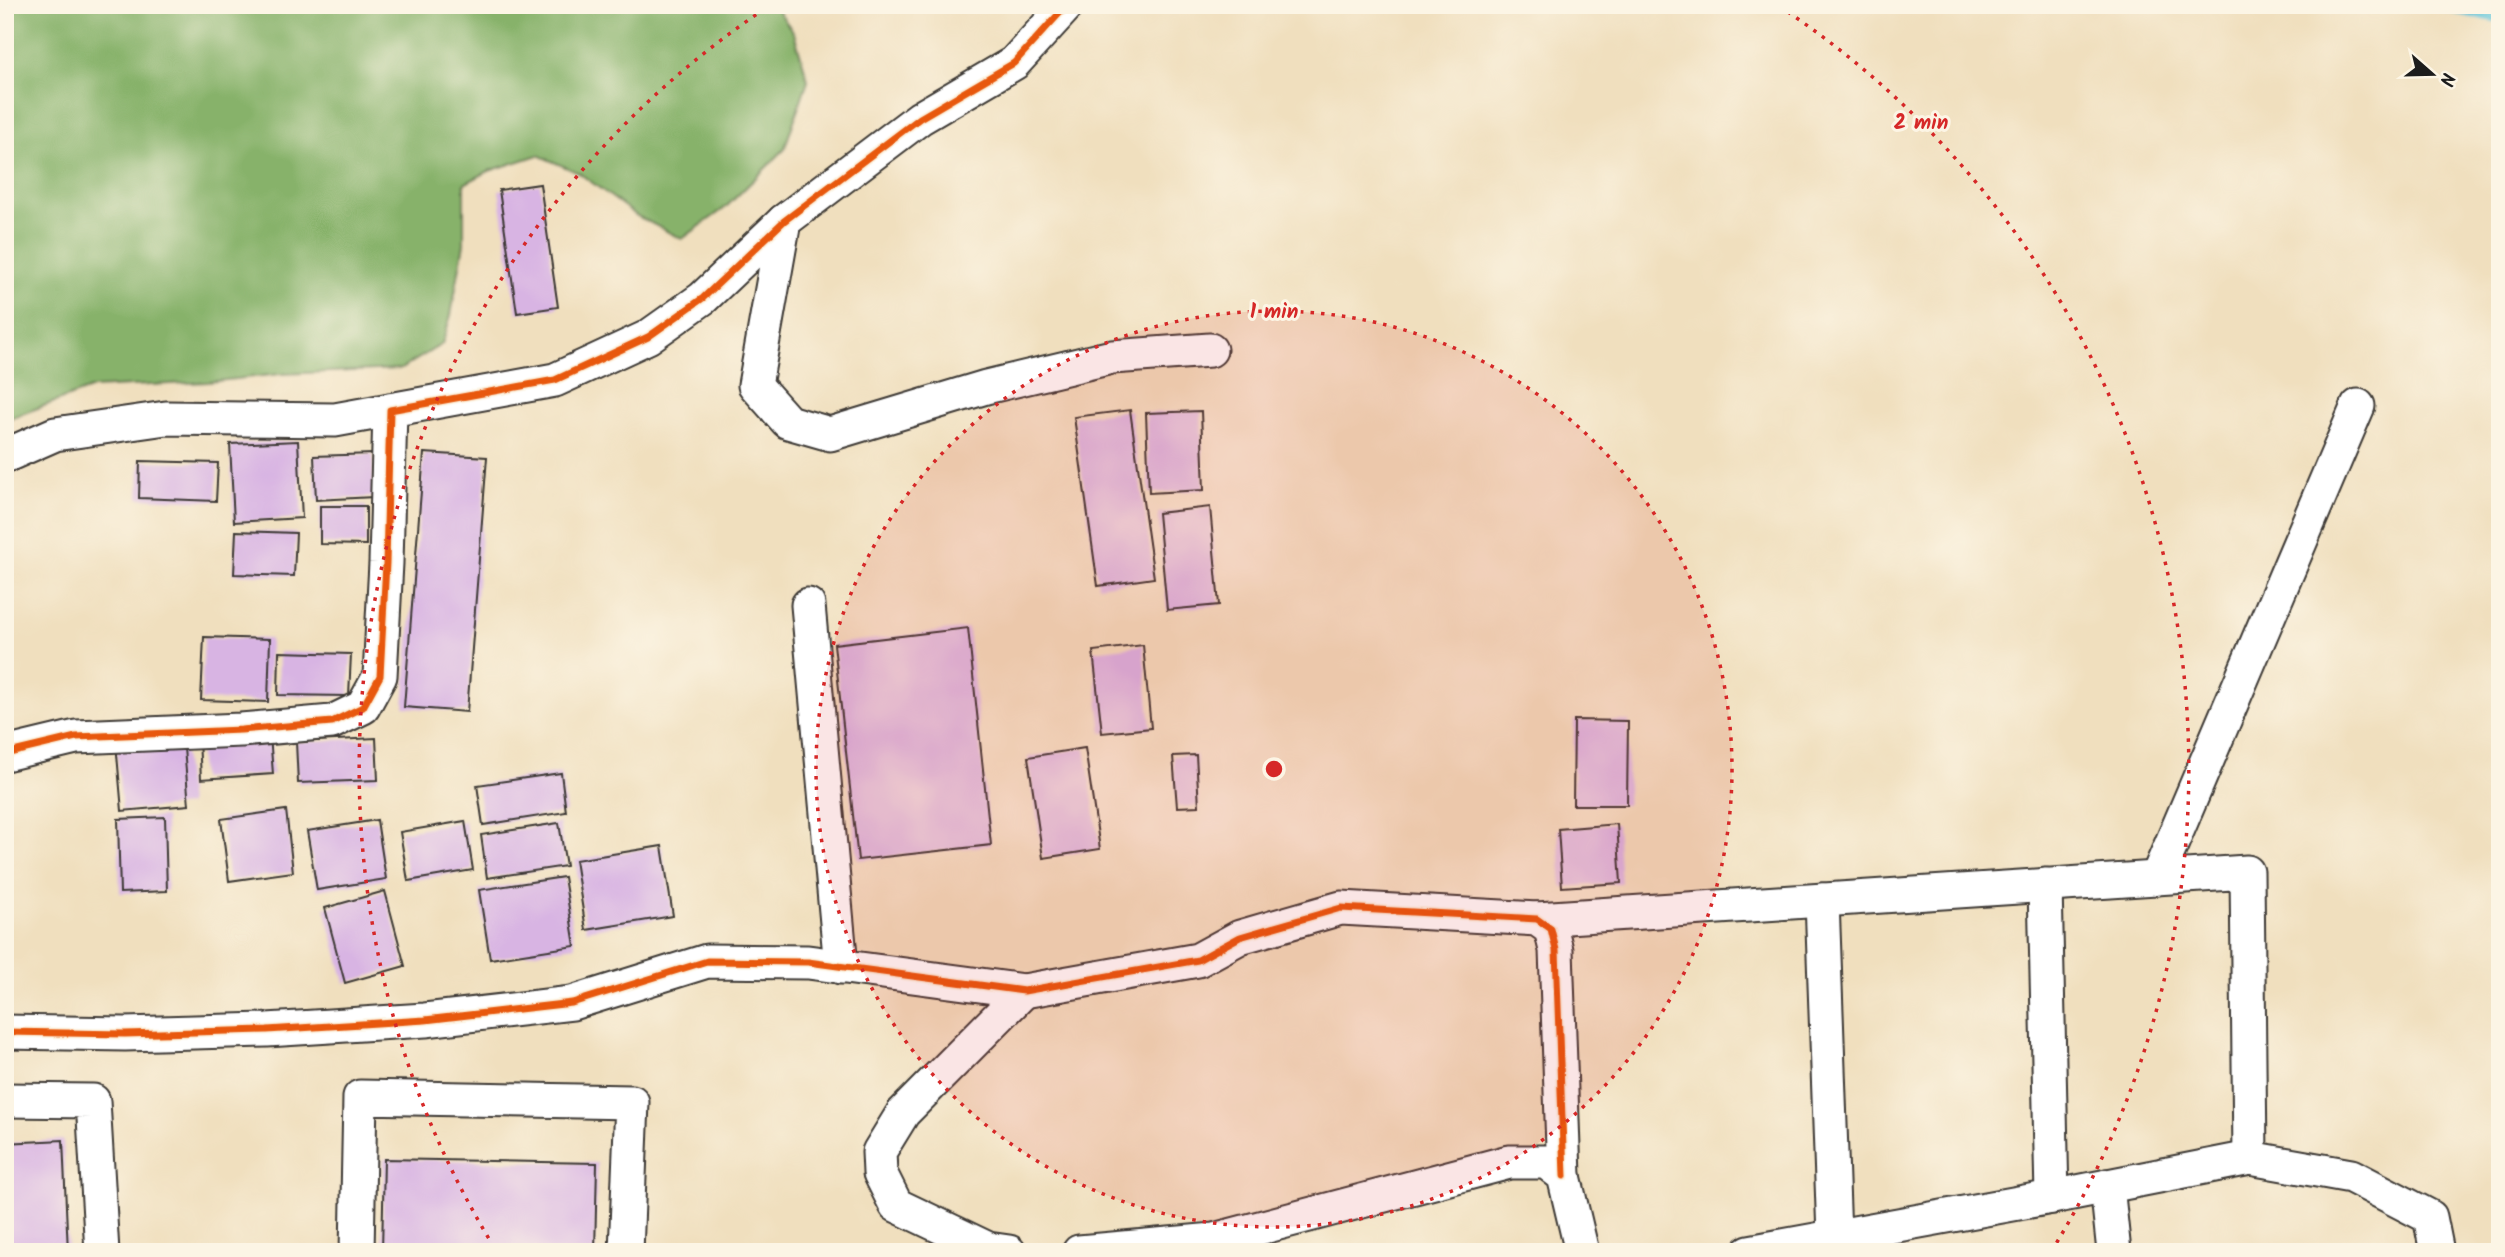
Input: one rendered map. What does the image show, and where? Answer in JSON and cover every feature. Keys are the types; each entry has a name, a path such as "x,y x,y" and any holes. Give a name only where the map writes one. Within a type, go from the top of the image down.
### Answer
{"street":[{"path":"5,456 55,434 166,418 335,420 555,380 648,337 702,298 784,221 920,118 1014,63 1066,5"},
{"path":"784,221 755,385 788,422 830,434 986,387 1112,357 1210,350"},
{"path":"2157,878 2358,406"},
{"path":"5,754 76,737 241,730 332,722 363,707 380,676 390,410"},
{"path":"808,605 841,967"},
{"path":"5,1031 125,1034 267,1030 425,1020 572,1003 707,961 808,962 1024,991 1198,960 1240,937 1341,908 1536,919 2247,872 2250,1158"},
{"path":"2045,885 2052,1197"},
{"path":"1822,900 1834,1237"},
{"path":"1536,919 1551,929 1556,950 1564,1176 1582,1252"},
{"path":"1009,1252 988,1249 896,1205 880,1173 879,1152 903,1113 1024,991"},
{"path":"357,1252 360,1097 632,1102 626,1252"},
{"path":"5,1100 93,1101 102,1252"},
{"path":"1749,1252 2250,1158 2351,1176 2430,1217 2437,1252"},
{"path":"1079,1252 1214,1240 1509,1162 1546,1162 1564,1176"},
{"path":"2107,1186 2114,1252"}],"green space":[{"path":"5,5 774,5 794,33 808,80 784,150 725,208 682,239 637,216 579,173 538,155 489,171 464,184 464,244 451,315 442,344 401,369 281,374 208,382 93,388 5,420"}],"building":[{"path":"540,184 558,307 517,313 499,190"},
{"path":"1130,410 1154,578 1098,586 1074,417"},
{"path":"1201,411 1204,490 1149,493 1146,413"},
{"path":"298,441 302,518 234,522 230,444"},
{"path":"424,453 487,457 467,712 404,707"},
{"path":"373,454 374,497 316,500 314,456"},
{"path":"140,461 218,463 216,501 139,498"},
{"path":"320,506 366,506 366,545 320,544"},
{"path":"1210,507 1219,605 1167,610 1158,513"},
{"path":"236,531 296,533 294,576 234,574"},
{"path":"968,628 991,845 858,860 834,644"},
{"path":"204,637 270,639 268,702 201,700"},
{"path":"1143,645 1151,728 1102,733 1093,651"},
{"path":"279,652 351,654 349,696 278,695"},
{"path":"1574,720 1628,721 1627,805 1573,805"},
{"path":"270,735 273,774 201,779 199,739"},
{"path":"183,737 189,805 122,811 116,743"},
{"path":"376,738 378,780 298,783 296,742"},
{"path":"1085,748 1100,849 1043,858 1028,757"},
{"path":"1196,755 1199,806 1177,807 1173,756"},
{"path":"561,773 566,812 483,825 477,785"},
{"path":"286,810 293,872 229,881 221,819"},
{"path":"165,817 167,891 120,893 118,819"},
{"path":"377,820 386,879 317,890 307,831"},
{"path":"465,821 473,870 408,881 400,832"},
{"path":"559,823 566,866 487,878 481,835"},
{"path":"1617,824 1621,883 1562,887 1558,829"},
{"path":"662,846 673,916 586,930 575,860"},
{"path":"564,877 575,946 490,959 479,890"},
{"path":"385,891 405,966 345,983 325,908"},
{"path":"63,1140 68,1252 5,1252 5,1143"},
{"path":"384,1159 597,1163 595,1252 382,1252"}],"waterway":[{"path":"2437,5 2500,17"}],"cycle path":[{"path":"5,754 76,737 241,730 332,722 363,707 380,676 390,410 555,380 648,337 703,298 784,221 920,118 1014,63 1067,5"},
{"path":"5,1032 125,1034 267,1030 425,1020 572,1003 707,961 808,962 1024,991 1198,960 1240,937 1341,908 1537,919 1551,929 1556,950 1564,1176"}]}
